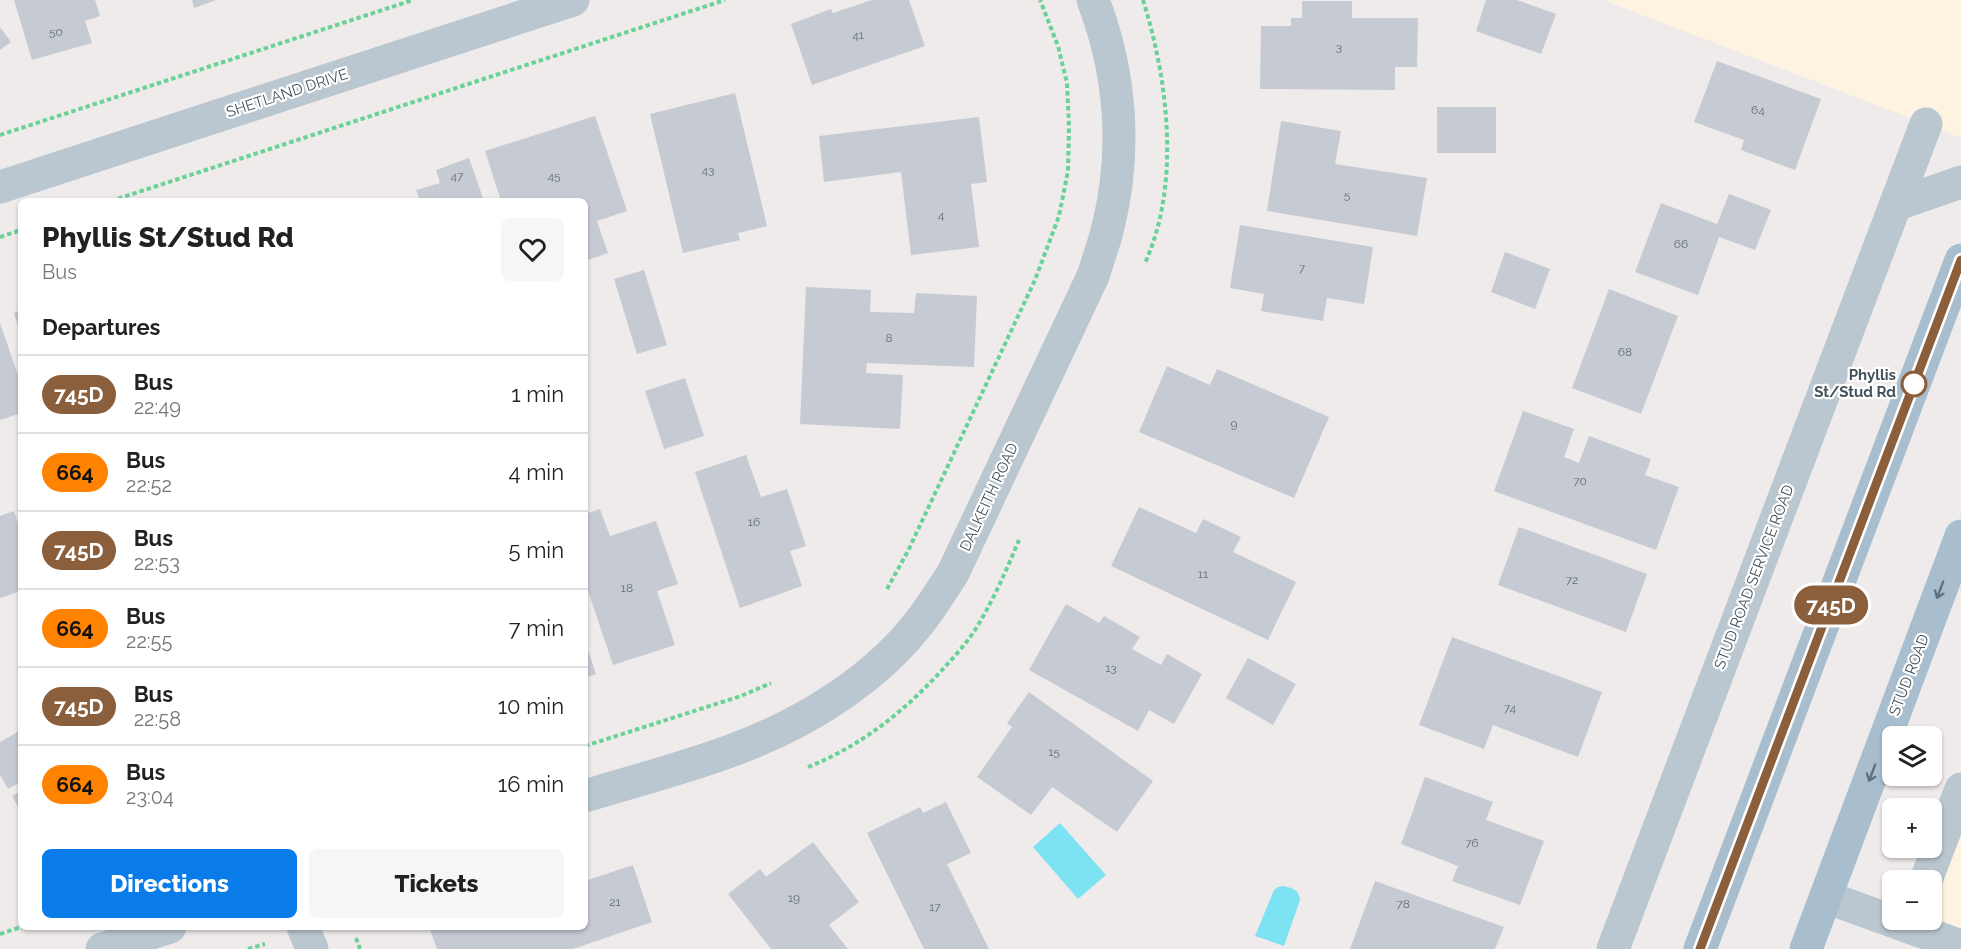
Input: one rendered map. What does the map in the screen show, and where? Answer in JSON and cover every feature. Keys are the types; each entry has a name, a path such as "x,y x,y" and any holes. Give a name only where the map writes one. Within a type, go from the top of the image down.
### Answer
{"main road":[{"path":"1700,949 1961,260"},
{"name":"STUD ROAD","path":"1806,949 1961,536"}],"street":[{"name":"SHETLAND DRIVE","path":"0,187 573,0"},
{"name":"DALKEITH ROAD","path":"588,795 733,750 781,730 824,706 861,679 896,648 924,616 953,573 1093,276 1108,229 1116,189 1120,146 1118,101 1112,64 1093,0"},
{"name":"STUD ROAD SERVICE ROAD","path":"1613,949 1926,124"},
{"path":"1895,205 1961,182"},
{"path":"1930,870 1961,789"},
{"path":"1826,897 1882,914"},
{"path":"102,949 161,930"},
{"path":"304,930 312,949"},
{"path":"1926,930 1961,946"}],"path":[{"path":"0,135 413,0"},
{"path":"120,198 725,0"},
{"path":"886,591 908,551 1030,290 1059,216 1068,171 1067,82 1058,46 1040,0"},
{"path":"0,237 18,231"},
{"path":"588,745 741,696 773,682"},
{"path":"0,934 18,928"},
{"path":"248,949 257,946 258,949"}],"shaded area":[{"path":"1603,0 1961,0 1961,138 1926,124"},
{"path":"1961,789 1961,946 1942,929 1942,870 1935,870 1939,858 1942,858 1942,849"}],"water":[{"path":"1060,823 1106,875 1078,899 1033,847"},
{"path":"1283,886 1297,891 1300,900 1284,946 1255,936 1274,890"}],"building":[{"path":"14,0 95,0 100,16 85,21 92,43 32,60"},
{"path":"192,0 216,0 194,8"},
{"path":"872,0 909,0 925,46 812,85 791,24 831,9 833,13"},
{"path":"1486,0 1517,0 1556,14 1541,54 1476,31"},
{"path":"1302,1 1352,1 1352,18 1418,18 1417,67 1395,67 1395,90 1260,89 1261,26 1291,26 1291,18 1302,18"},
{"path":"0,27 11,42 0,50"},
{"path":"1717,61 1821,99 1795,170 1741,150 1744,140 1694,122"},
{"path":"735,93 767,226 738,233 740,240 683,253 650,114"},
{"path":"1437,107 1496,107 1496,153 1437,153"},
{"path":"595,116 627,211 597,221 608,253 588,260 588,198 500,198 485,151"},
{"path":"979,117 987,182 971,184 979,247 911,255 901,172 824,182 819,136"},
{"path":"1281,121 1341,131 1335,164 1427,178 1417,236 1267,211"},
{"path":"469,158 483,198 419,198 416,190 440,183 436,170"},
{"path":"1729,194 1771,210 1755,250 1719,237 1698,295 1635,272 1661,203 1717,224"},
{"path":"1240,225 1373,247 1364,304 1327,298 1323,321 1261,311 1264,294 1230,288"},
{"path":"1505,252 1550,269 1535,309 1491,292"},
{"path":"644,270 667,345 637,354 614,279"},
{"path":"806,287 871,290 870,312 914,313 916,293 977,296 974,367 867,363 866,373 903,375 900,429 800,424"},
{"path":"1609,289 1678,316 1641,414 1572,388"},
{"path":"18,311 18,325 14,313"},
{"path":"0,323 18,375 18,414 0,420"},
{"path":"1167,366 1210,385 1217,369 1329,417 1294,498 1139,432"},
{"path":"685,378 704,436 664,449 645,391"},
{"path":"1523,411 1574,429 1564,457 1579,463 1589,436 1651,459 1645,475 1679,487 1656,550 1494,491"},
{"path":"746,455 761,497 787,489 806,546 790,551 802,586 740,608 695,472"},
{"path":"1139,507 1196,533 1203,519 1241,537 1233,552 1296,582 1268,640 1111,566"},
{"path":"600,509 610,536 656,521 678,584 657,591 675,645 613,665 588,591 588,513"},
{"path":"14,511 18,524 18,592 0,598 0,516"},
{"path":"1519,527 1647,574 1626,632 1498,585"},
{"path":"1066,604 1099,623 1104,616 1140,637 1132,649 1161,665 1167,654 1202,674 1174,724 1149,710 1138,731 1029,670"},
{"path":"1452,637 1602,692 1578,757 1493,725 1484,749 1419,725"},
{"path":"588,650 596,674 588,677"},
{"path":"1248,658 1296,684 1273,725 1226,698"},
{"path":"1029,692 1153,781 1117,832 1052,787 1031,815 977,777 1012,727 1007,723"},
{"path":"18,732 18,786 17,784 8,789 0,775 0,742"},
{"path":"1425,777 1493,802 1486,820 1544,841 1520,905 1452,881 1458,866 1401,844"},
{"path":"18,793 18,807 12,796"},
{"path":"946,802 971,853 947,864 989,949 924,949 867,833 920,807 923,813"},
{"path":"813,842 859,902 829,925 848,949 771,949 728,894 760,869 766,877"},
{"path":"633,865 652,922 573,949 437,949 430,930 588,930 588,880"},
{"path":"1375,881 1504,927 1495,949 1350,949"}],"bus line":[{"name":"745D","path":"1700,949 1961,260"}],"place":[{"name":"Phyllis St/Stud Rd","path":"1914,384"}]}
